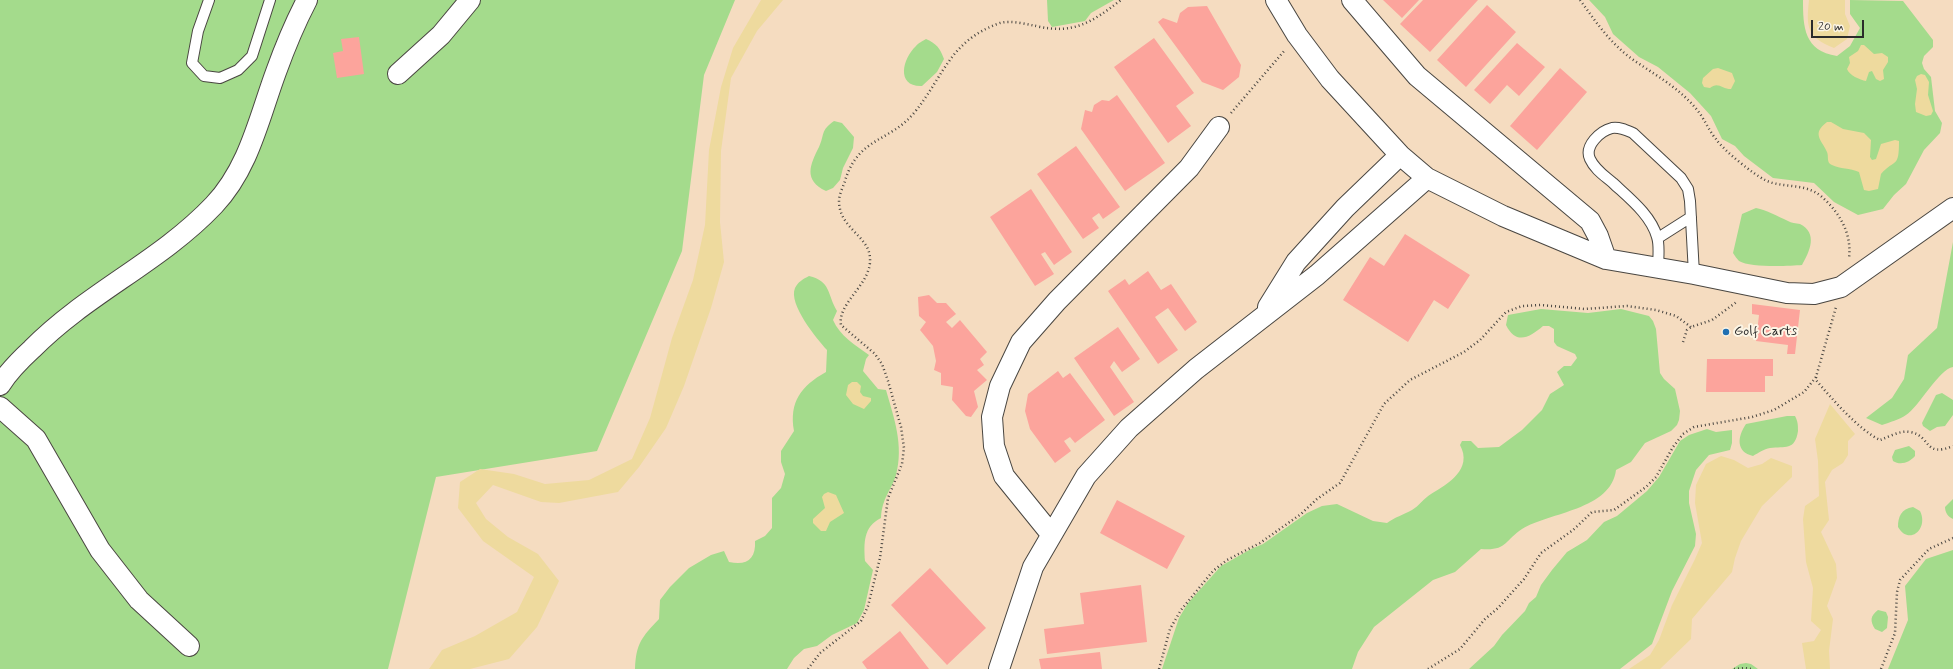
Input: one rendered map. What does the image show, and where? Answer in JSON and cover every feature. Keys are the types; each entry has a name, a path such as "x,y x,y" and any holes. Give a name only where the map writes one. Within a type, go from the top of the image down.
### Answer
{"street":[{"path":"0,385 7,373 76,310 159,253 215,204 242,166 260,124 275,73 290,34 307,0"},
{"path":"398,74 441,36 470,0"},
{"path":"1276,0 1298,35 1330,79 1400,155 1427,178 1503,216 1606,259 1694,274 1757,288 1804,295 1826,292 1841,287 1953,208"},
{"path":"1352,0 1417,76 1590,221 1598,236 1606,259"},
{"path":"1051,534 1004,476 994,446 992,417 1000,386 1021,342 1057,301 1189,168 1219,127"},
{"path":"1261,318 1296,262 1345,208 1400,155"},
{"path":"999,669 1033,567 1086,476 1129,428 1196,369 1317,275 1427,178"},
{"path":"0,407 36,439 100,550 139,600 189,646"}],"lane":[{"path":"209,0 198,31 192,63 204,76 220,78 238,70 252,56 270,0"},
{"path":"1658,268 1658,238 1644,214 1625,194 1594,167 1589,158 1590,147 1595,138 1612,128 1622,129 1633,133 1681,178 1688,189 1694,274"},
{"path":"1658,238 1691,217"}],"path":[{"path":"808,669 820,653 861,621 868,606 880,558 888,498 902,464 904,448 901,427 882,364 875,354 841,325 840,319 843,312 863,282 869,268 870,257 867,247 846,224 841,212 839,200 848,171 856,156 867,146 900,126 914,114 950,60 964,43 974,34 1002,23 1020,23 1049,29 1065,30 1083,25 1096,19 1121,0"},
{"path":"1428,669 1460,649 1485,618 1498,608 1524,579 1541,553 1573,530 1592,512 1614,510 1646,487 1656,477 1673,447 1683,434 1694,427 1752,417 1774,410 1804,392 1816,377 1848,264 1850,248 1847,231 1840,217 1822,197 1809,189 1765,180 1721,146 1698,111 1667,81 1632,59 1613,44 1580,0"},
{"path":"1219,127 1298,35"},
{"path":"1683,342 1687,330 1691,327 1712,320 1757,288"},
{"path":"1159,669 1170,629 1177,616 1213,571 1227,560 1272,535 1301,514 1317,499 1340,483 1384,404 1410,380 1469,348 1480,340 1506,312 1522,306 1541,305 1586,309 1627,306 1656,310 1676,316 1691,327"},
{"path":"1816,377 1816,380 1828,394 1870,436 1880,440 1900,432 1910,432 1921,438 1933,450 1942,451 1953,446"},
{"path":"1881,669 1895,633 1897,592 1900,580 1929,549 1953,538"},
{"path":"1734,669 1751,669"}],"green space":[{"path":"0,0 735,0 704,75 682,251 597,451 436,477 388,669 0,669"},
{"path":"1047,0 1114,0 1091,13 1085,21 1052,27 1048,21"},
{"path":"1589,0 1803,0 1805,28 1812,43 1818,49 1837,56 1850,46 1860,28 1850,14 1850,0 1903,1 1933,40 1933,47 1924,56 1922,63 1924,69 1931,77 1935,111 1942,123 1940,133 1924,150 1906,184 1894,195 1883,209 1858,215 1834,202 1814,183 1773,178 1744,156 1735,146 1722,139 1711,116 1690,93 1658,67 1639,57 1613,34 1605,17"},
{"path":"926,39 938,47 944,59 937,72 922,86 914,85 908,82 905,77 905,65 911,51"},
{"path":"834,121 842,123 854,137 853,148 843,168 840,180 833,188 826,191 814,182 810,172 813,160 825,130"},
{"path":"1756,208 1800,224 1806,228 1811,237 1811,243 1808,254 1802,265 1760,266 1739,261 1733,253 1742,214"},
{"path":"1953,242 1953,367 1947,369 1935,381 1911,411 1903,417 1882,425 1866,418 1892,398 1904,379 1908,355 1937,328"},
{"path":"809,276 821,281 828,289 837,311 833,320 836,326 848,340 869,355 866,359 863,371 878,389 886,390 897,432 899,453 896,475 883,505 881,518 871,526 866,536 865,561 873,570 864,610 857,623 832,635 817,646 804,649 794,658 787,669 635,669 637,653 641,641 659,619 660,600 670,587 689,568 711,555 724,551 729,562 741,563 749,560 754,552 755,541 765,536 772,528 772,498 781,488 785,474 781,462 781,451 794,431 793,412 795,403 810,383 826,372 827,350 799,312 794,295 795,288 798,284"},
{"path":"1541,309 1588,313 1621,309 1649,316 1656,329 1660,373 1675,389 1680,411 1677,425 1671,431 1645,443 1631,462 1616,470 1612,483 1603,494 1591,502 1534,523 1522,529 1501,547 1481,549 1455,572 1433,580 1374,627 1358,652 1352,669 1162,669 1179,618 1188,603 1221,566 1263,544 1307,513 1322,506 1337,504 1373,521 1387,523 1415,508 1428,496 1445,486 1457,475 1463,461 1463,454 1460,445 1462,441 1471,441 1478,448 1499,447 1522,430 1542,410 1550,394 1564,385 1557,372 1564,366 1571,366 1577,358 1575,354 1557,346 1554,342 1554,329 1549,326 1543,326 1533,334 1523,338 1514,335 1506,325 1508,315"},
{"path":"1942,393 1953,400 1953,415 1945,426 1937,427 1930,431 1923,426 1922,423 1936,395"},
{"path":"1787,416 1795,416 1798,424 1797,437 1792,445 1768,449 1753,456 1743,451 1741,448 1740,439 1746,424"},
{"path":"1707,429 1716,432 1732,430 1732,443 1730,450 1709,455 1696,470 1689,491 1689,503 1696,534 1695,546 1672,591 1652,644 1620,669 1469,669 1494,646 1502,635 1525,611 1529,603 1536,597 1541,585 1567,552 1587,540 1604,522 1617,516 1647,491 1659,477 1680,441 1689,435"},
{"path":"1909,446 1915,451 1915,456 1913,458 1908,462 1902,463 1893,461 1892,457 1895,450"},
{"path":"1953,499 1953,519 1947,514 1945,507"},
{"path":"1913,507 1920,511 1922,524 1916,533 1907,535 1902,533 1898,527 1899,520 1903,512"},
{"path":"1953,550 1953,669 1888,669 1908,620 1905,586 1926,559"},
{"path":"1878,610 1886,612 1888,617 1887,628 1882,632 1875,629 1872,624 1873,614"},
{"path":"1740,664 1751,664 1758,669 1732,669"}],"sand":[{"path":"761,0 783,0 757,31 731,78 721,151 720,222 724,262 711,308 684,386 666,428 639,467 618,492 559,503 541,502 493,485 476,503 486,519 508,537 538,554 559,581 537,627 509,659 470,669 429,669 442,650 475,636 517,612 534,577 483,541 458,508 460,482 480,469 514,474 545,484 589,480 632,459 650,418 672,338 693,280 705,225 709,150 721,87 733,48"},
{"path":"1809,0 1845,0 1845,14 1850,26 1847,39 1834,48 1818,40 1813,35 1808,25"},
{"path":"1861,45 1864,45 1874,54 1882,53 1888,57 1888,62 1883,70 1884,79 1880,81 1876,79 1872,71 1869,72 1866,81 1861,80 1848,71 1847,69 1850,63 1849,57 1858,51"},
{"path":"1718,68 1732,73 1735,81 1731,89 1718,85 1710,88 1704,87 1702,83 1703,78 1713,69"},
{"path":"1921,74 1925,75 1929,82 1928,95 1933,111 1931,115 1926,116 1916,112 1915,104 1917,89 1915,80 1917,76"},
{"path":"1827,122 1831,122 1843,129 1864,133 1871,140 1870,157 1872,160 1876,159 1881,144 1895,140 1899,141 1897,160 1881,174 1878,189 1869,191 1864,190 1859,172 1829,163 1828,154 1819,137 1822,126"},
{"path":"852,382 857,382 861,386 860,392 863,396 871,398 871,401 864,409 853,404 846,395 848,385"},
{"path":"1830,404 1855,434 1848,441 1848,455 1843,463 1832,470 1825,482 1829,520 1821,532 1836,564 1837,578 1827,606 1833,619 1829,651 1830,669 1806,669 1802,643 1814,641 1821,630 1811,621 1813,588 1806,562 1803,519 1805,506 1819,496 1818,461 1815,439"},
{"path":"1721,456 1734,460 1748,468 1762,464 1771,458 1792,466 1792,477 1762,506 1741,541 1732,572 1692,619 1691,639 1660,669 1629,669 1650,655 1659,640 1672,605 1702,543 1695,503 1696,485 1706,464"},
{"path":"828,492 836,495 844,513 830,522 826,531 821,531 813,523 813,519 825,508 822,497"}],"building":[{"path":"1383,0 1419,0 1402,18"},
{"path":"1423,0 1478,0 1430,52 1400,24"},
{"path":"1487,5 1516,32 1466,87 1437,60"},
{"path":"1207,6 1241,65 1239,77 1223,90 1202,82 1158,22 1163,18 1177,23 1180,13 1188,7"},
{"path":"359,37 364,74 337,78 333,53 343,51 341,39"},
{"path":"1154,38 1194,93 1176,106 1191,126 1168,143 1114,67"},
{"path":"1517,43 1545,67 1519,96 1507,85 1490,104 1474,90"},
{"path":"1560,68 1587,92 1537,150 1510,126"},
{"path":"1117,95 1165,163 1125,191 1081,129 1085,110 1092,112 1094,105 1102,100 1109,101"},
{"path":"1076,146 1120,207 1103,219 1099,213 1092,218 1099,228 1083,239 1037,174"},
{"path":"1031,189 1072,252 1054,265 1045,252 1041,254 1054,274 1035,286 990,217"},
{"path":"1405,234 1470,275 1448,309 1434,300 1408,342 1343,300 1370,257 1384,266"},
{"path":"1148,271 1161,290 1171,284 1197,322 1185,331 1168,308 1155,317 1178,350 1158,364 1108,291 1125,279 1129,285"},
{"path":"929,295 937,303 946,303 956,314 946,322 952,328 960,320 987,352 980,359 984,365 977,370 987,380 974,391 978,407 971,417 966,416 952,400 953,387 941,385 941,373 934,370 936,361 933,346 920,330 926,322 919,316 918,297"},
{"path":"1752,304 1800,310 1795,354 1787,354 1788,345 1756,341 1759,315 1752,314"},
{"path":"1118,327 1140,359 1122,372 1114,361 1110,367 1134,402 1114,416 1074,358"},
{"path":"1707,359 1773,359 1773,376 1765,376 1765,392 1706,392"},
{"path":"1058,371 1063,378 1070,373 1105,420 1075,443 1070,437 1064,441 1071,451 1055,463 1030,429 1025,411 1028,394"},
{"path":"1117,500 1185,536 1167,569 1100,533"},
{"path":"930,568 986,628 947,665 891,605"},
{"path":"1141,585 1147,642 1047,654 1044,629 1084,624 1080,593"},
{"path":"900,631 929,669 867,669 862,662"},
{"path":"1100,652 1102,669 1041,669 1039,659"}],"place":[{"name":"Golf Carts","path":"1726,332"}]}
